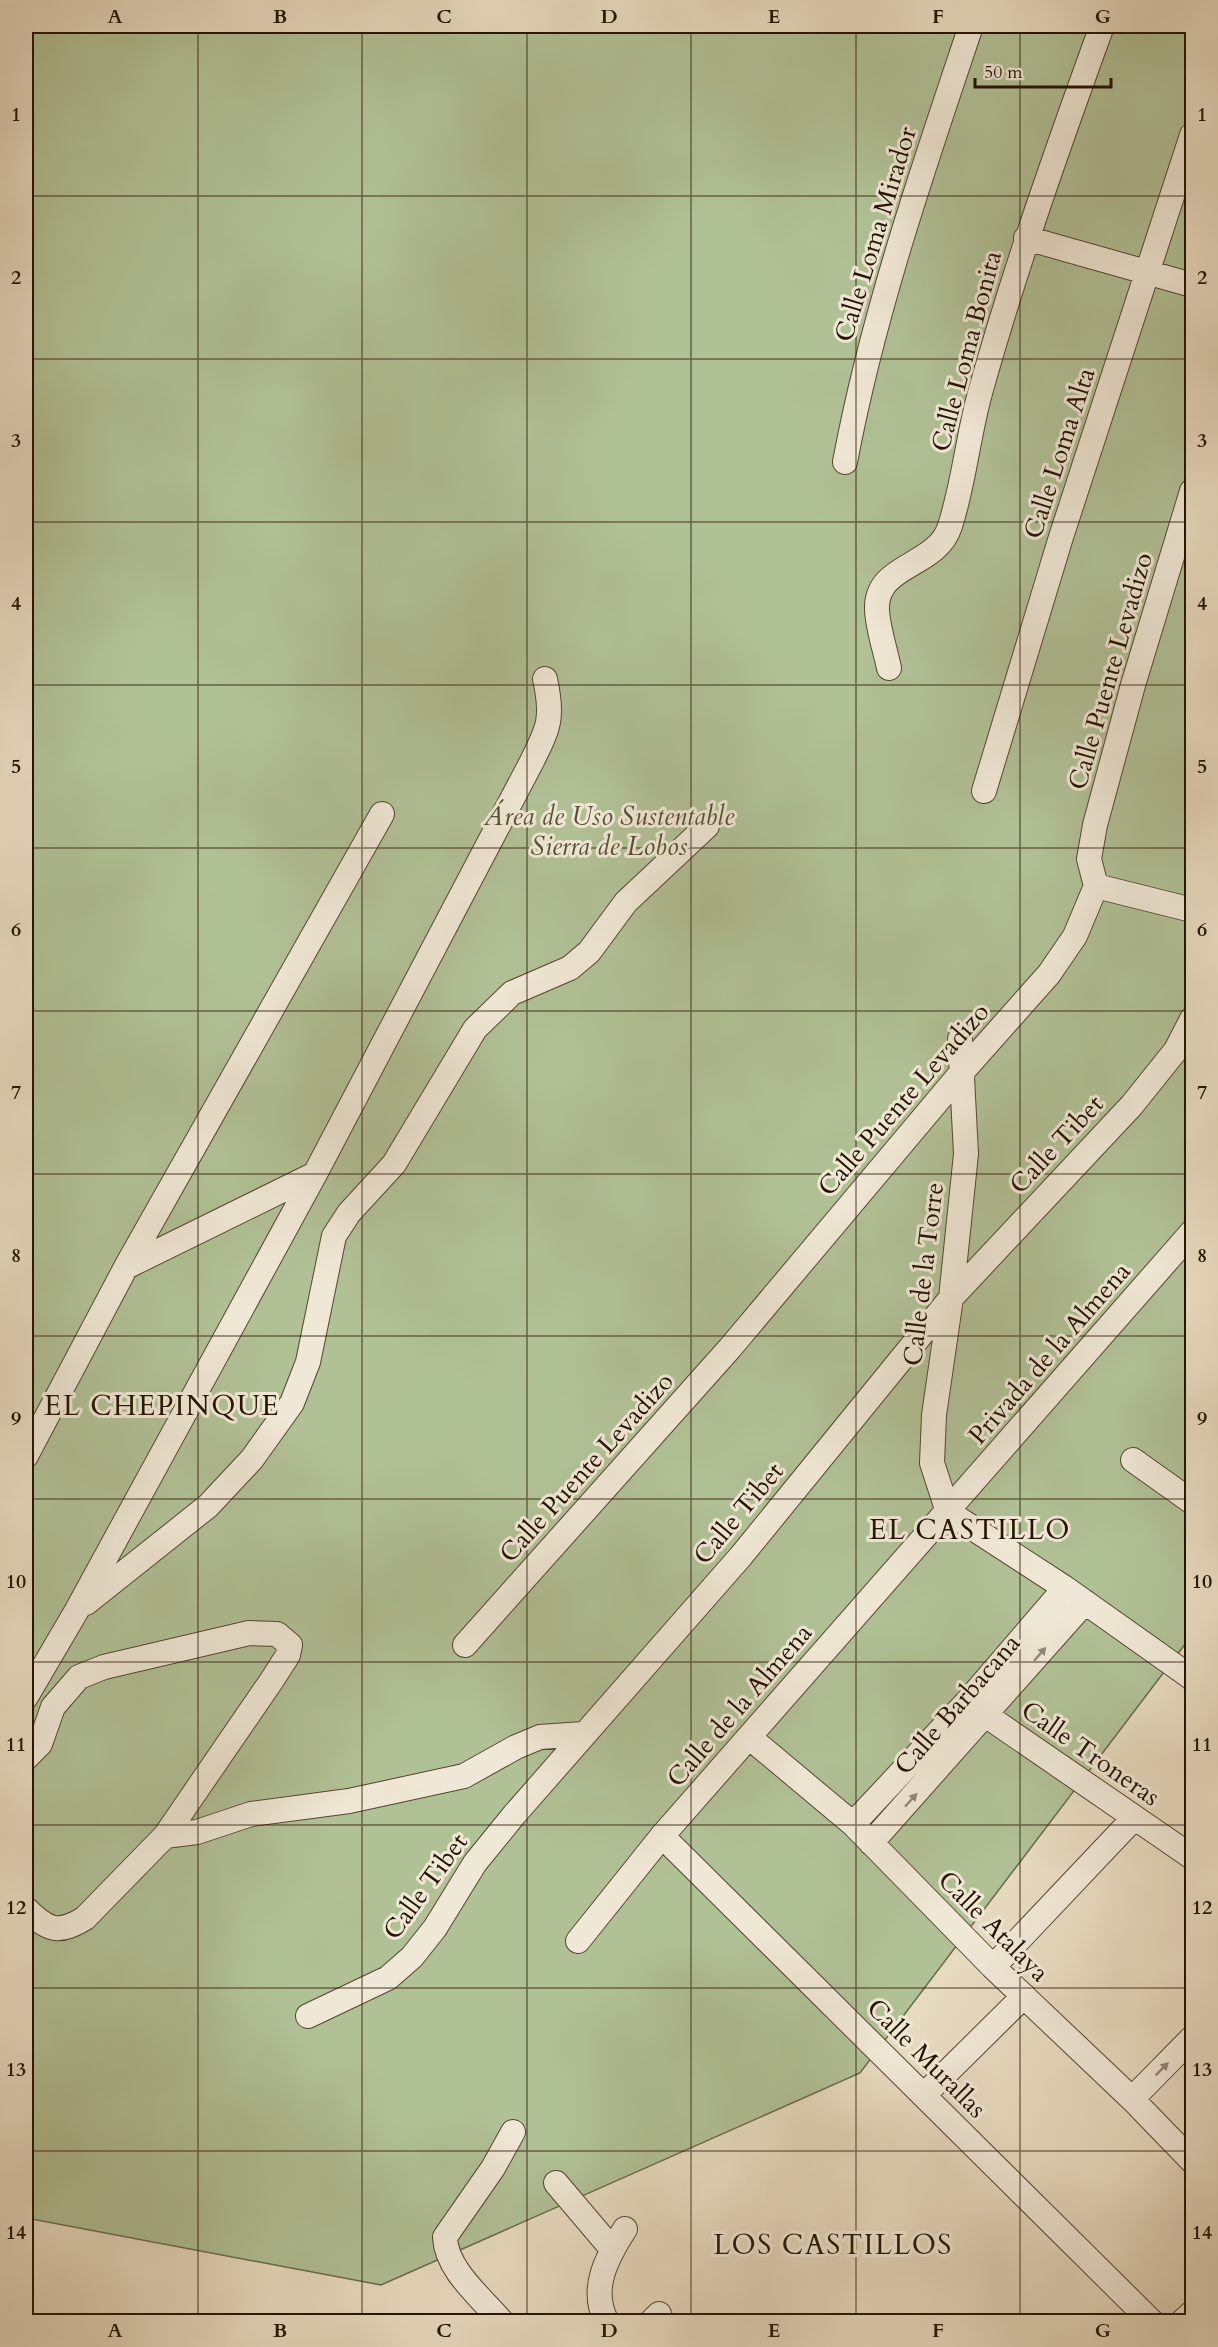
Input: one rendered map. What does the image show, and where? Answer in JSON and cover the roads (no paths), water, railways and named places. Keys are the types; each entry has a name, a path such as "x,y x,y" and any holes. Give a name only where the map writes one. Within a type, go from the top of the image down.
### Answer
{"street":[{"name":"Calle Loma Mirador","path":"845,462 859,385 873,330 971,26"},
{"name":"Calle Loma Bonita","path":"889,668 877,609 880,590 891,576 939,547 950,527 979,395 1026,238 1102,26"},
{"name":"Calle Loma Alta","path":"984,791 1061,537 1192,135"},
{"path":"1026,238 1192,285"},
{"name":"Calle Puente Levadizo","path":"465,1645 730,1348 962,1072 1049,974 1075,936 1096,886 1089,859 1095,825 1133,685 1192,491"},
{"path":"26,1697 77,1610 315,1174 548,729 551,706 545,679"},
{"path":"26,1456 126,1267 382,814"},
{"path":"77,1610 208,1506 252,1459 292,1402 309,1362 334,1236 349,1213 394,1164 476,1029 512,993 570,968 590,952 626,902 707,826"},
{"path":"1096,886 1192,910"},
{"name":"Calle Tibet","path":"308,2016 388,1978 412,1957 435,1928 475,1863 583,1734 741,1556 951,1298 1132,1105 1176,1050 1192,1019"},
{"name":"Calle de la Torre","path":"948,1512 932,1463 934,1415 951,1298 966,1154 960,1039"},
{"path":"126,1267 315,1174"},
{"name":"Privada de la Almena","path":"948,1512 1192,1232"},
{"path":"1133,1460 1192,1502"},
{"path":"948,1512 1065,1588 1192,1678"},
{"name":"Calle de la Almena","path":"578,1941 662,1836 948,1512"},
{"name":"Calle Barbacana","path":"853,1824 967,1702 1065,1588"},
{"name":"Calle Barbacana","path":"871,1843 987,1716 1085,1602"},
{"path":"26,1758 40,1744 54,1707 79,1677 105,1667 249,1633 277,1634 290,1646 288,1655 165,1836 85,1918 69,1928 51,1928 26,1909"},
{"name":"Calle Troneras","path":"987,1716 1192,1857"},
{"path":"165,1836 197,1832 251,1814 349,1801 464,1776 540,1737 583,1734"},
{"name":"Calle Atalaya","path":"749,1737 853,1824 993,1967 1132,2099 1192,2161"},
{"path":"993,1967 1134,1818"},
{"name":"Calle Murallas","path":"662,1836 1152,2322"},
{"path":"924,2095 1024,1996"},
{"path":"1132,2099 1192,2038"},
{"path":"502,2322 456,2268 445,2248 445,2237 494,2168 513,2132"},
{"path":"556,2183 619,2239 599,2289 599,2302 607,2322"},
{"path":"1182,2322 1192,2313"}],"district":[{"name":"EL CHEPINQUE","path":"162,1405"},
{"name":"EL CASTILLO","path":"970,1529"},
{"name":"LOS CASTILLOS","path":"833,2244"}],"park label":[{"name":"Área de Uso Sustentable Sierra de Lobos","path":"609,831"}]}
